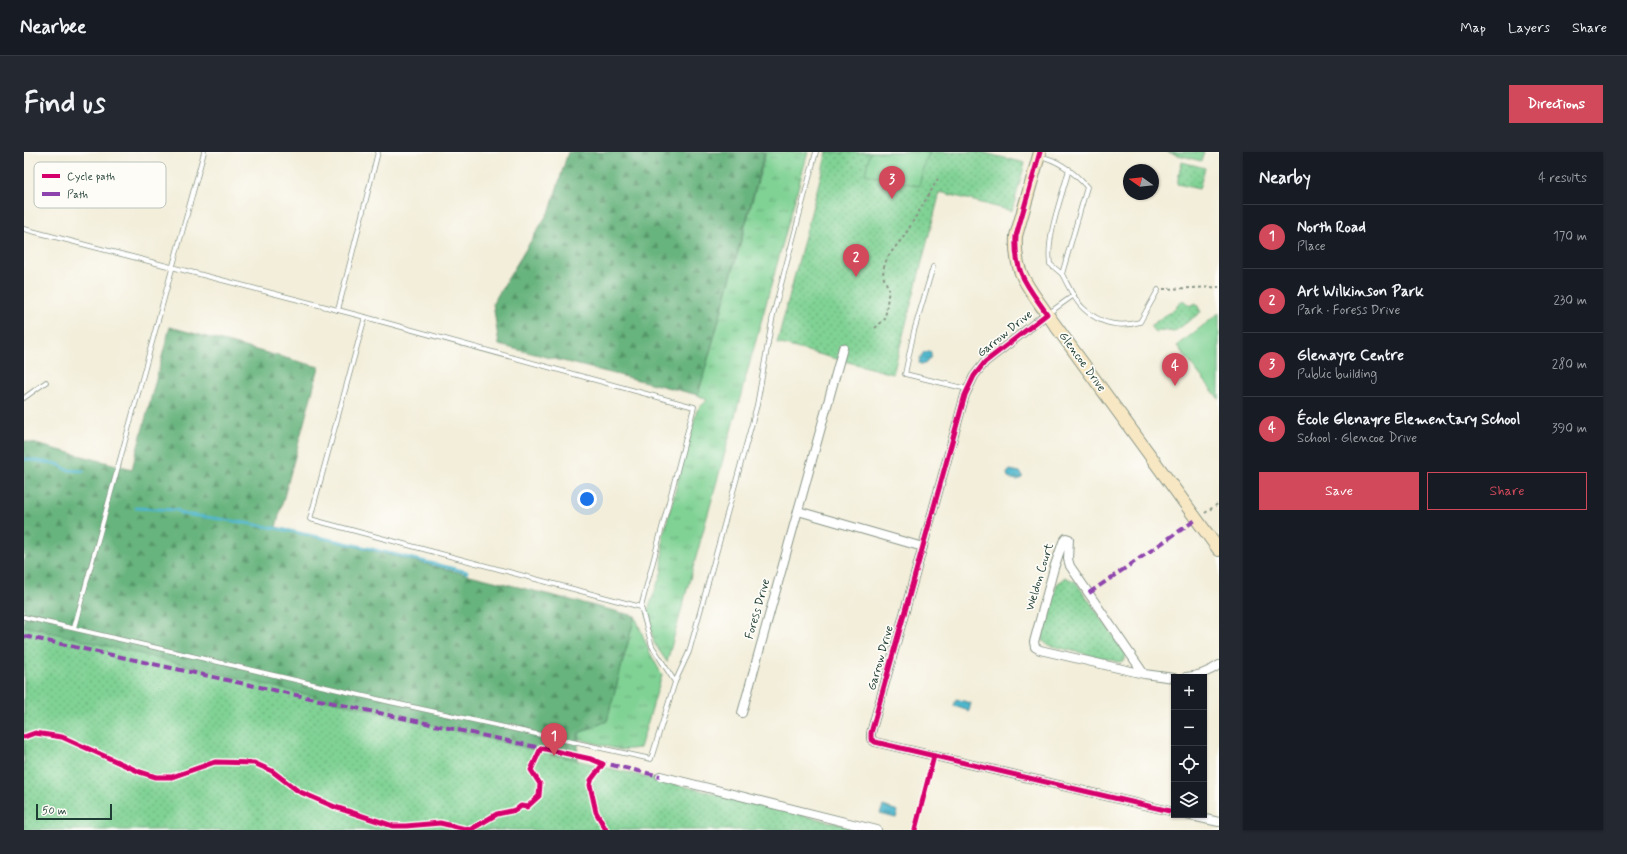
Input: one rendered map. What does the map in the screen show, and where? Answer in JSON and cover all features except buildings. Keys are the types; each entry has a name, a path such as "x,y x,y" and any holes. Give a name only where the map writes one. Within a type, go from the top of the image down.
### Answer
{"street":[{"name":"Glencoe Drive","path":"1040,154 1016,236 1017,264 1023,279 1219,550"},
{"name":"Garrow Drive","path":"1047,314 985,362 974,376 964,395 871,733 871,739 875,742 1171,811"},
{"name":"Foress Drive","path":"742,713 843,348"},
{"path":"798,511 923,547"},
{"name":"Weldon Court","path":"1144,674 1070,566 1068,559 1069,539 1066,538 1063,542 1054,568 1034,642 1035,647 1040,650 1144,674 1171,678"},
{"path":"1201,674 1219,665"},
{"path":"660,776 877,830"},
{"path":"1201,818 1219,822"}],"lane":[{"path":"74,628 204,152"},
{"path":"338,310 378,152"},
{"path":"24,617 390,702 651,759 675,682 689,652 758,405 773,315 816,152"},
{"path":"1040,154 1069,169 1087,187 1062,274"},
{"path":"1069,169 1050,240 1048,253 1050,264 1062,274 1082,308 1096,318 1108,323 1126,326 1140,322 1158,290"},
{"path":"24,229 365,317 694,407 641,607 652,646 675,682"},
{"path":"933,268 914,331 905,374 967,389"},
{"path":"1047,314 1074,295"},
{"path":"365,317 310,519 641,607"},
{"path":"24,398 46,382"}],"path":[{"path":"875,328 885,319 889,289 884,279 886,262 889,255 905,235 939,177"},
{"path":"1158,290 1219,287"},
{"path":"1197,519 1219,503"},
{"path":"915,830 934,756"}],"green space":[{"path":"568,152 765,152 698,395 499,345 493,303 551,208"},
{"path":"766,152 808,152 667,662 654,643 647,613 662,571 663,536 697,410 707,400 698,395"},
{"path":"827,152 981,152 1025,163 1012,211 940,192 893,374 777,343"},
{"path":"870,152 929,152 927,160 925,160 919,186 865,174"},
{"path":"1167,152 1204,152 1201,161"},
{"path":"1182,162 1205,168 1199,189 1177,184"},
{"path":"1183,300 1190,306 1196,303 1201,312 1174,332 1160,330 1156,333 1150,326 1174,309"},
{"path":"1219,313 1219,399 1177,346"},
{"path":"170,327 319,367 276,527 635,616 607,721 579,733 577,761 24,830 24,441 132,469"},
{"path":"1065,577 1076,582 1126,654 1125,660 1119,662 1048,645 1043,641 1042,635 1057,584"},
{"path":"635,616 649,651 662,675 640,748 620,750 579,739 579,733 607,721"},
{"path":"24,626 864,830 24,830"}],"water":[{"path":"924,352 931,352 931,357 925,364 919,363"},
{"path":"1010,470 1020,472 1022,478 1017,480 1008,478 1007,473"},
{"path":"956,699 971,703 969,711 954,706"},
{"path":"883,806 898,811 896,818 880,814"}],"waterway":[{"path":"24,459 58,464 67,470 84,471"},
{"path":"136,508 177,510 182,514 254,524 361,546 467,572"}],"marked path":[{"path":"1089,593 1197,519"},
{"path":"24,636 541,748"},
{"path":"599,762 660,776"}],"cycle path":[{"path":"1040,152 1016,236 1016,249 1017,260 1023,278 1047,314 985,362 974,376 965,395 871,733 871,739 875,742 1171,811"},
{"path":"24,737 35,733 62,737 140,772 156,777 172,777 215,762 254,763 272,771 298,791 335,807 393,826 440,823 470,830 497,814 516,810 521,806 527,807 539,796 540,784 531,770 541,748 591,759 603,764 591,780 590,785 596,812 606,830"},
{"path":"915,830 934,756"}],"place":[{"name":"Glenayre Centre","path":"892,199"},
{"name":"Art Wilkinson Park","path":"856,277"},
{"name":"École Glenayre Elementary School","path":"1175,386"},
{"name":"North Road","path":"554,756"}]}
